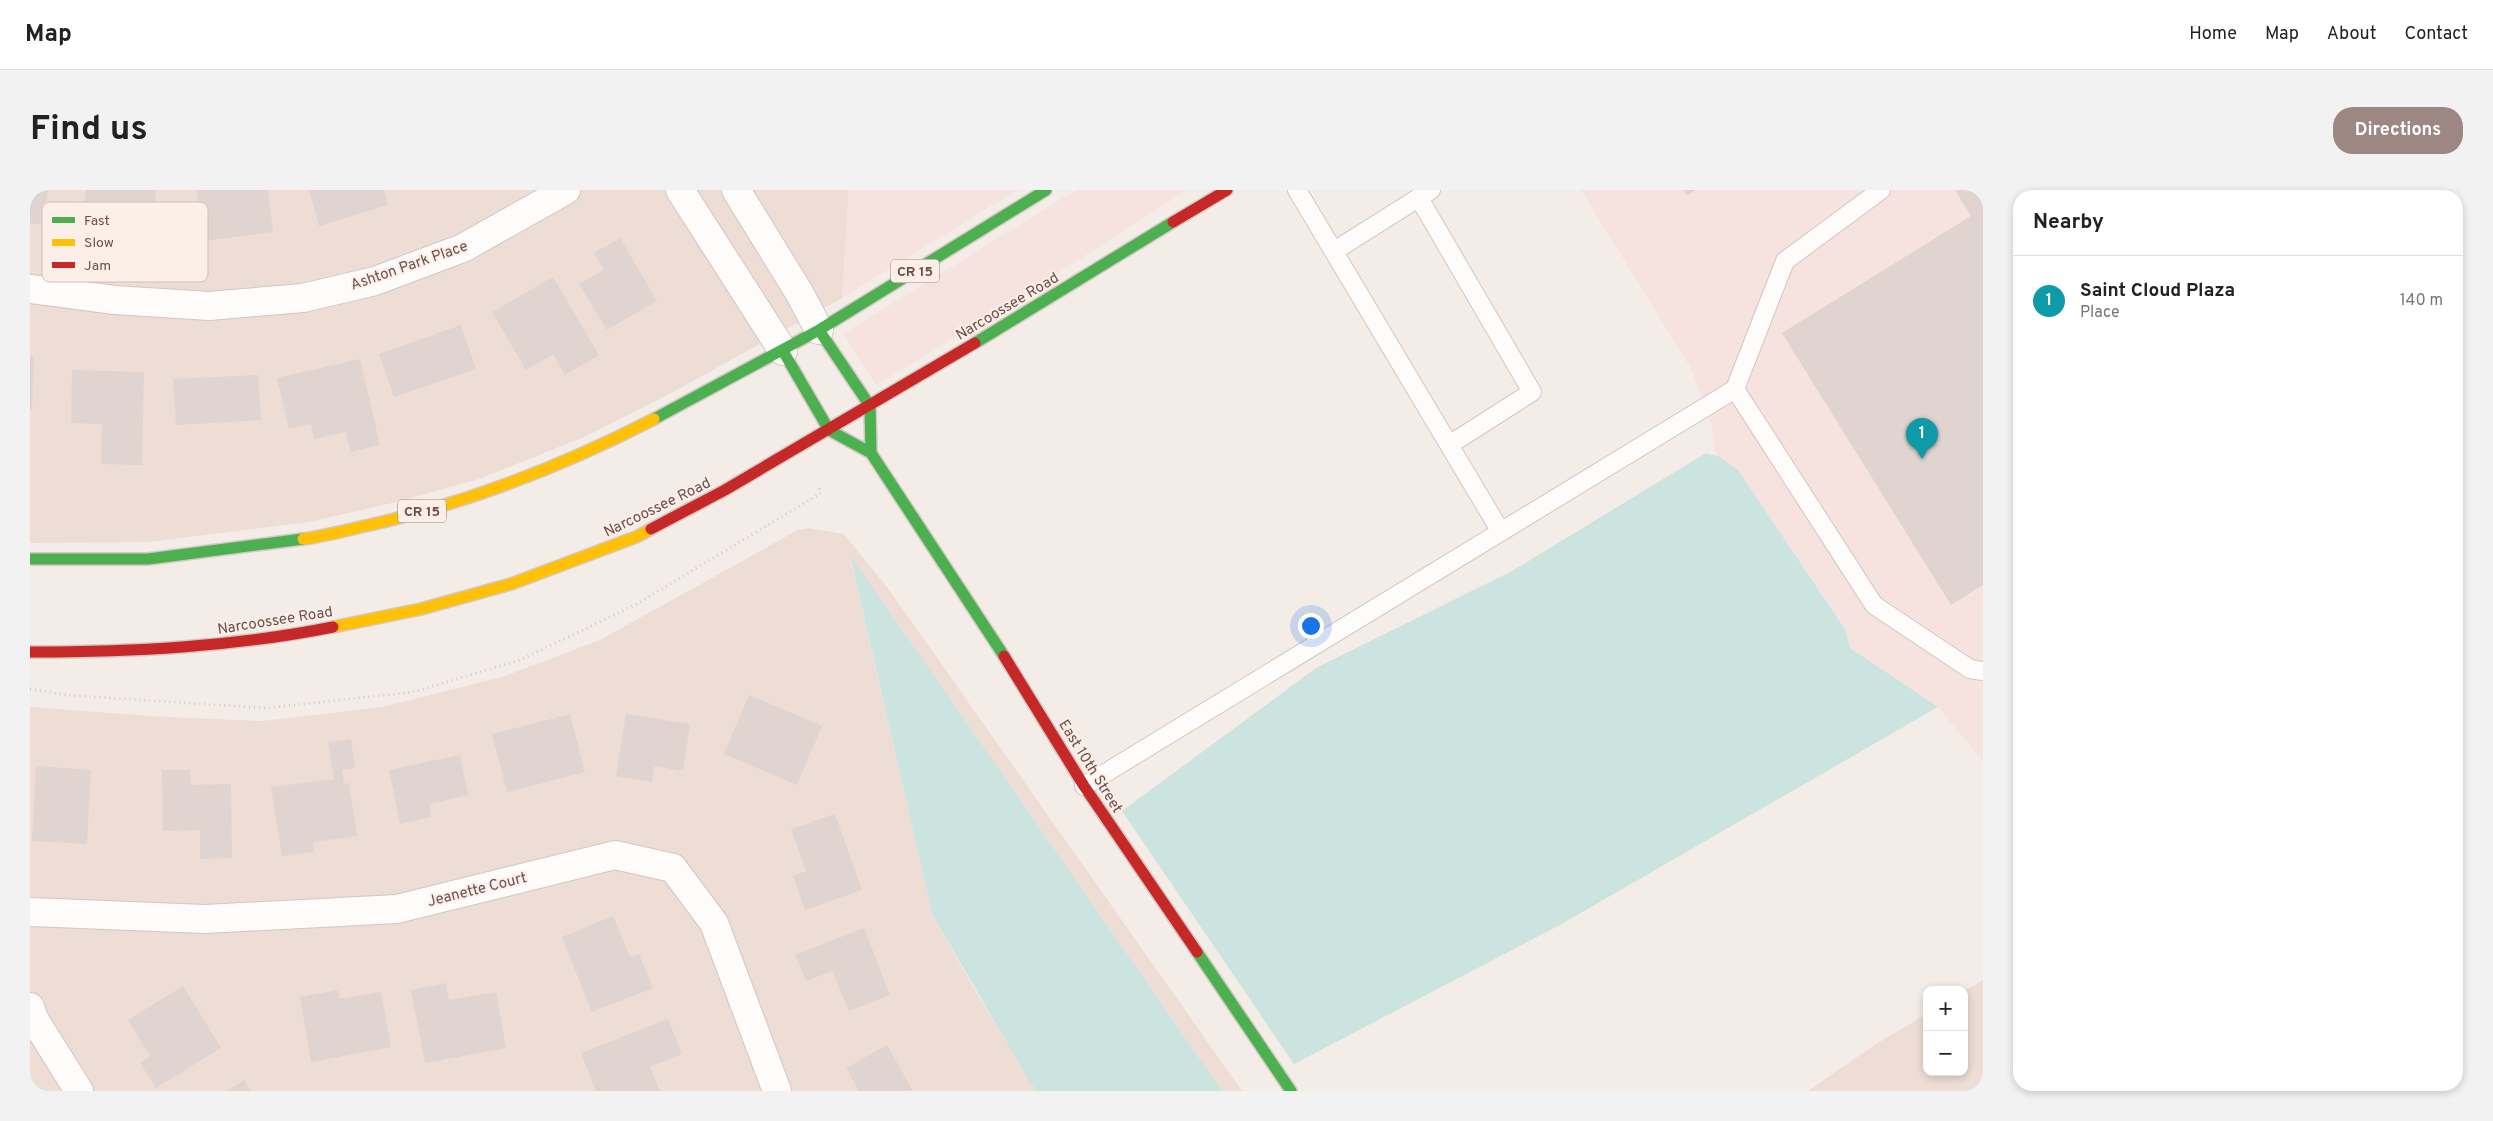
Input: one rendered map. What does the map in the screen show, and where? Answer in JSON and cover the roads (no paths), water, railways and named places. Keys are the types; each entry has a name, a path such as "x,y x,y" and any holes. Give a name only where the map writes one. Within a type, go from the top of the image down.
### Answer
{"main road":[{"name":"CR 15","path":"30,559 148,558 311,538 412,514 483,494 590,452 783,351 1046,190"},
{"name":"Narcoossee Road","path":"30,652 110,652 199,648 302,633 448,601 510,584 636,537 724,490 870,406 1227,190"},
{"path":"820,330 870,406 872,453"},
{"path":"783,351 829,430"},
{"name":"East 10th Street","path":"829,430 872,453 1005,657 1084,786 1291,1091"}],"street":[{"name":"Ashton Park Place","path":"30,289 115,300 210,306 303,298 375,281 463,248 566,190"},
{"path":"680,190 783,351"},
{"path":"736,190 820,330"},
{"name":"Jeanette Court","path":"30,912 205,919 397,909 615,855 673,868 714,923 777,1091"},
{"path":"30,1007 34,1019 79,1091"}],"lane":[{"path":"1298,190 1501,532"},
{"path":"1084,786 1735,389 1785,261 1881,190"},
{"path":"1334,251 1425,194 1532,392 1449,445"},
{"path":"1735,389 1874,604 1970,669 1983,671"}],"water":[{"path":"1706,453 1720,457 1738,470 1845,629 1850,648 1938,707 1558,926 1294,1064 1122,811 1316,668 1512,571"},
{"path":"850,555 1222,1091 1037,1091 1028,1079 932,914"}],"place":[{"name":"Saint Cloud Plaza","path":"1922,459"}]}
